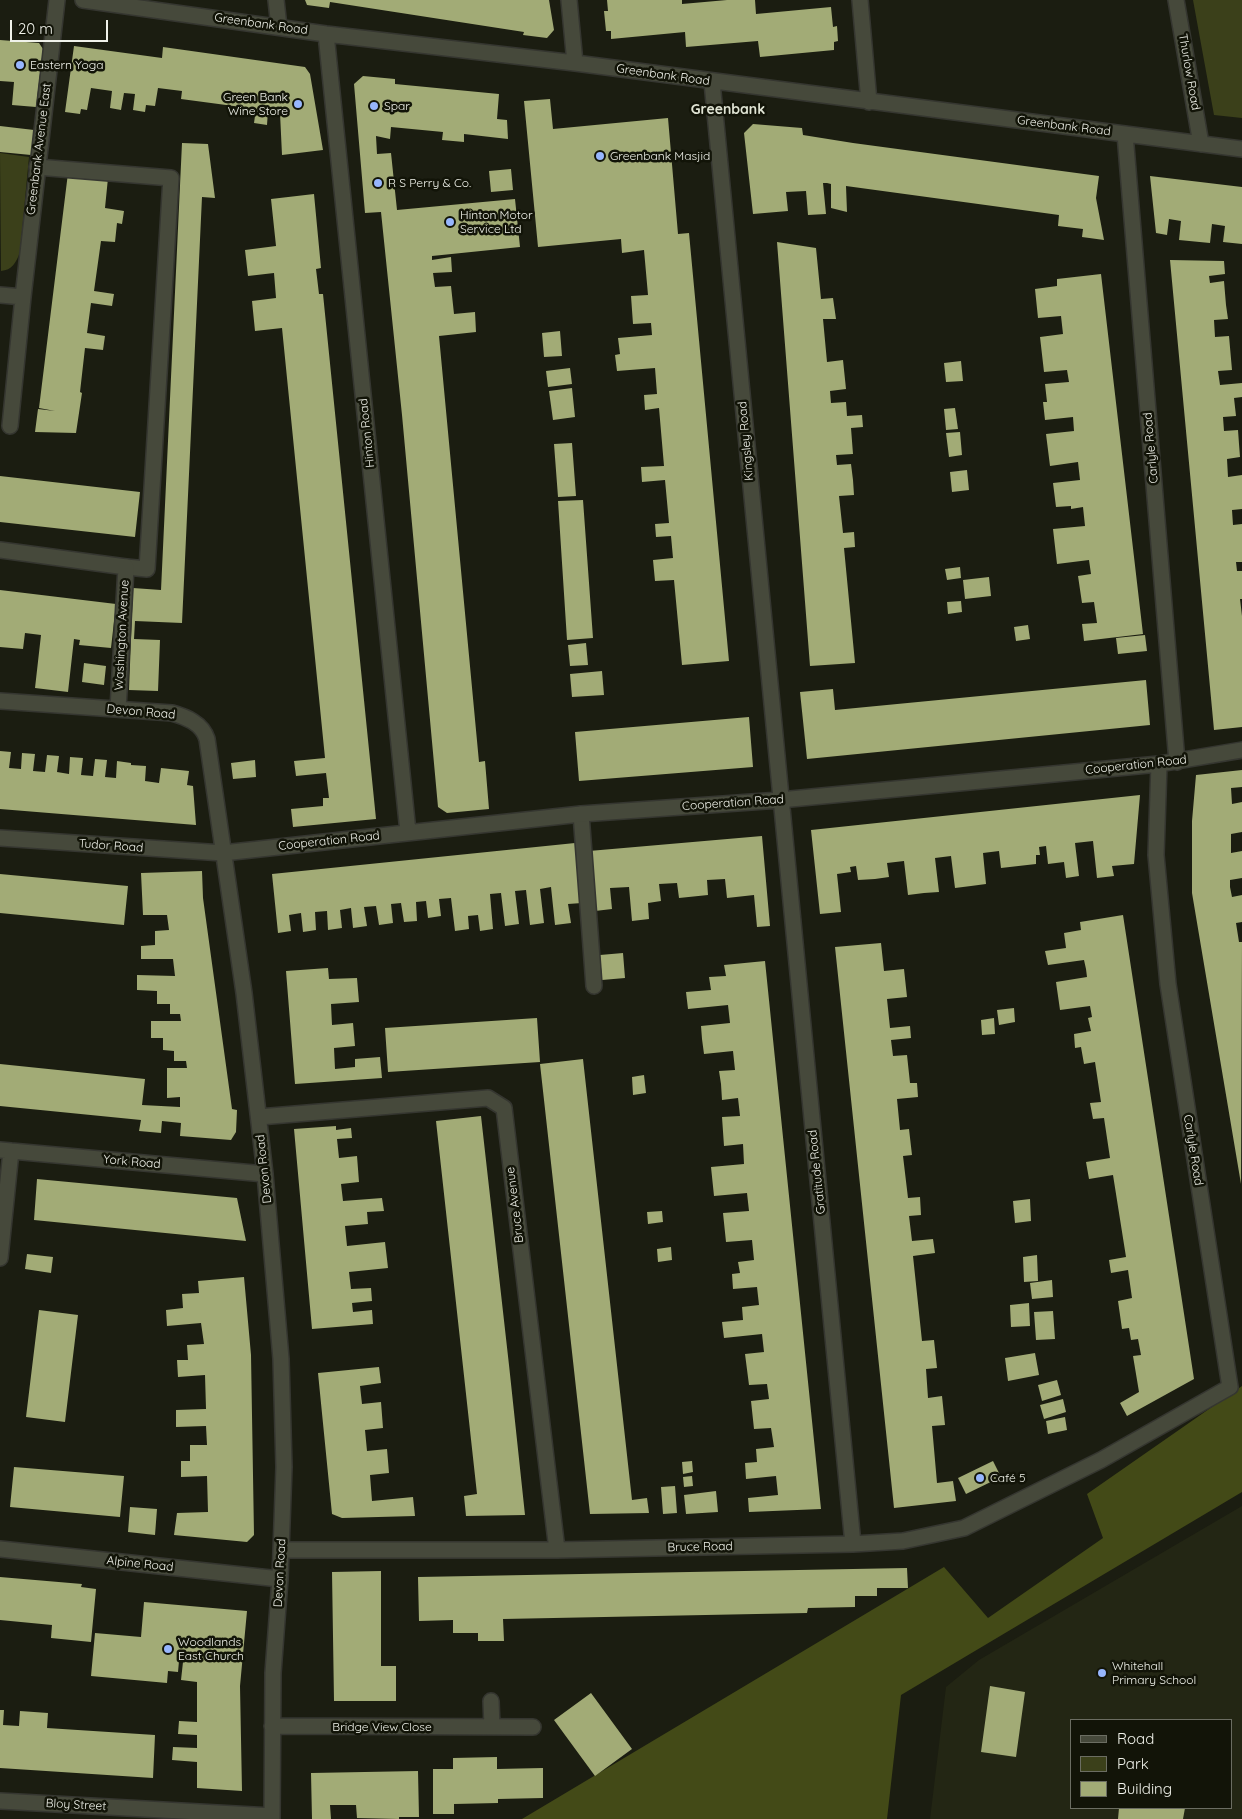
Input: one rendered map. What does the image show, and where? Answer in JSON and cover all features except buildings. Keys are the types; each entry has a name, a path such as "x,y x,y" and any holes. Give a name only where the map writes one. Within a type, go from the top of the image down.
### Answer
{"street":[{"name":"Greenbank Avenue East","path":"10,426 37,167 57,0"},
{"name":"Greenbank Road","path":"83,0 326,34 575,63 1242,149"},
{"path":"276,0 278,26"},
{"path":"569,0 575,63"},
{"path":"860,0 868,102"},
{"name":"Thurlow Road","path":"1176,0 1201,144"},
{"name":"Hinton Road","path":"326,34 408,832"},
{"name":"Kingsley Road","path":"712,82 780,800"},
{"name":"Carlyle Road","path":"1125,134 1177,762"},
{"path":"37,167 171,178 147,569 126,567"},
{"path":"0,295 23,298"},
{"name":"Washington Avenue","path":"0,550 126,567 118,709"},
{"name":"Devon Road","path":"0,701 118,709 183,716 203,730 206,739 244,993 265,1174 281,1359 284,1467 280,1579 273,1673 272,1817"},
{"name":"Cooperation Road","path":"223,853 580,814 780,800 1159,764 1242,750"},
{"name":"Carlyle Road","path":"1101,1460 1230,1387 1168,984 1156,856 1159,764"},
{"name":"Gratitude Road","path":"780,800 853,1544"},
{"path":"580,814 594,986"},
{"name":"Tudor Road","path":"0,838 223,853"},
{"name":"Bruce Avenue","path":"259,1117 488,1098 504,1108 557,1550"},
{"path":"0,1258 5,1150"},
{"name":"York Road","path":"5,1150 265,1174"},
{"name":"Bruce Road","path":"281,1550 557,1550 853,1544 903,1541 964,1528 1101,1460"},
{"name":"Alpine Road","path":"0,1549 280,1579"},
{"path":"491,1701 492,1727"},
{"name":"Bridge View Close","path":"272,1726 533,1727"},
{"name":"Bloy Street","path":"0,1801 272,1817"}],"shaded area":[{"name":"Whitehall Primary School","path":"1242,1506 1242,1819 930,1819 946,1687 979,1660"}],"green space":[{"path":"1193,0 1242,0 1242,118 1214,115"},
{"path":"0,153 29,157 20,252 13,265 1,271"},
{"path":"1242,1386 1242,1492 901,1695 887,1819 522,1819 944,1567 988,1618 1103,1538 1087,1494"}],"place":[{"name":"Eastern Yoga","path":"20,65"},
{"name":"Green Bank Wine Store","path":"298,104"},
{"name":"Spar","path":"374,106"},
{"name":"Greenbank Masjid","path":"600,156"},
{"name":"R S Perry & Co.","path":"378,183"},
{"name":"Hinton Motor Service Ltd","path":"450,222"},
{"name":"Café 5","path":"980,1478"},
{"name":"Woodlands East Church","path":"168,1649"},
{"name":"Whitehall Primary School","path":"1102,1673"}],"district":[{"name":"Greenbank","path":"728,110"}]}
